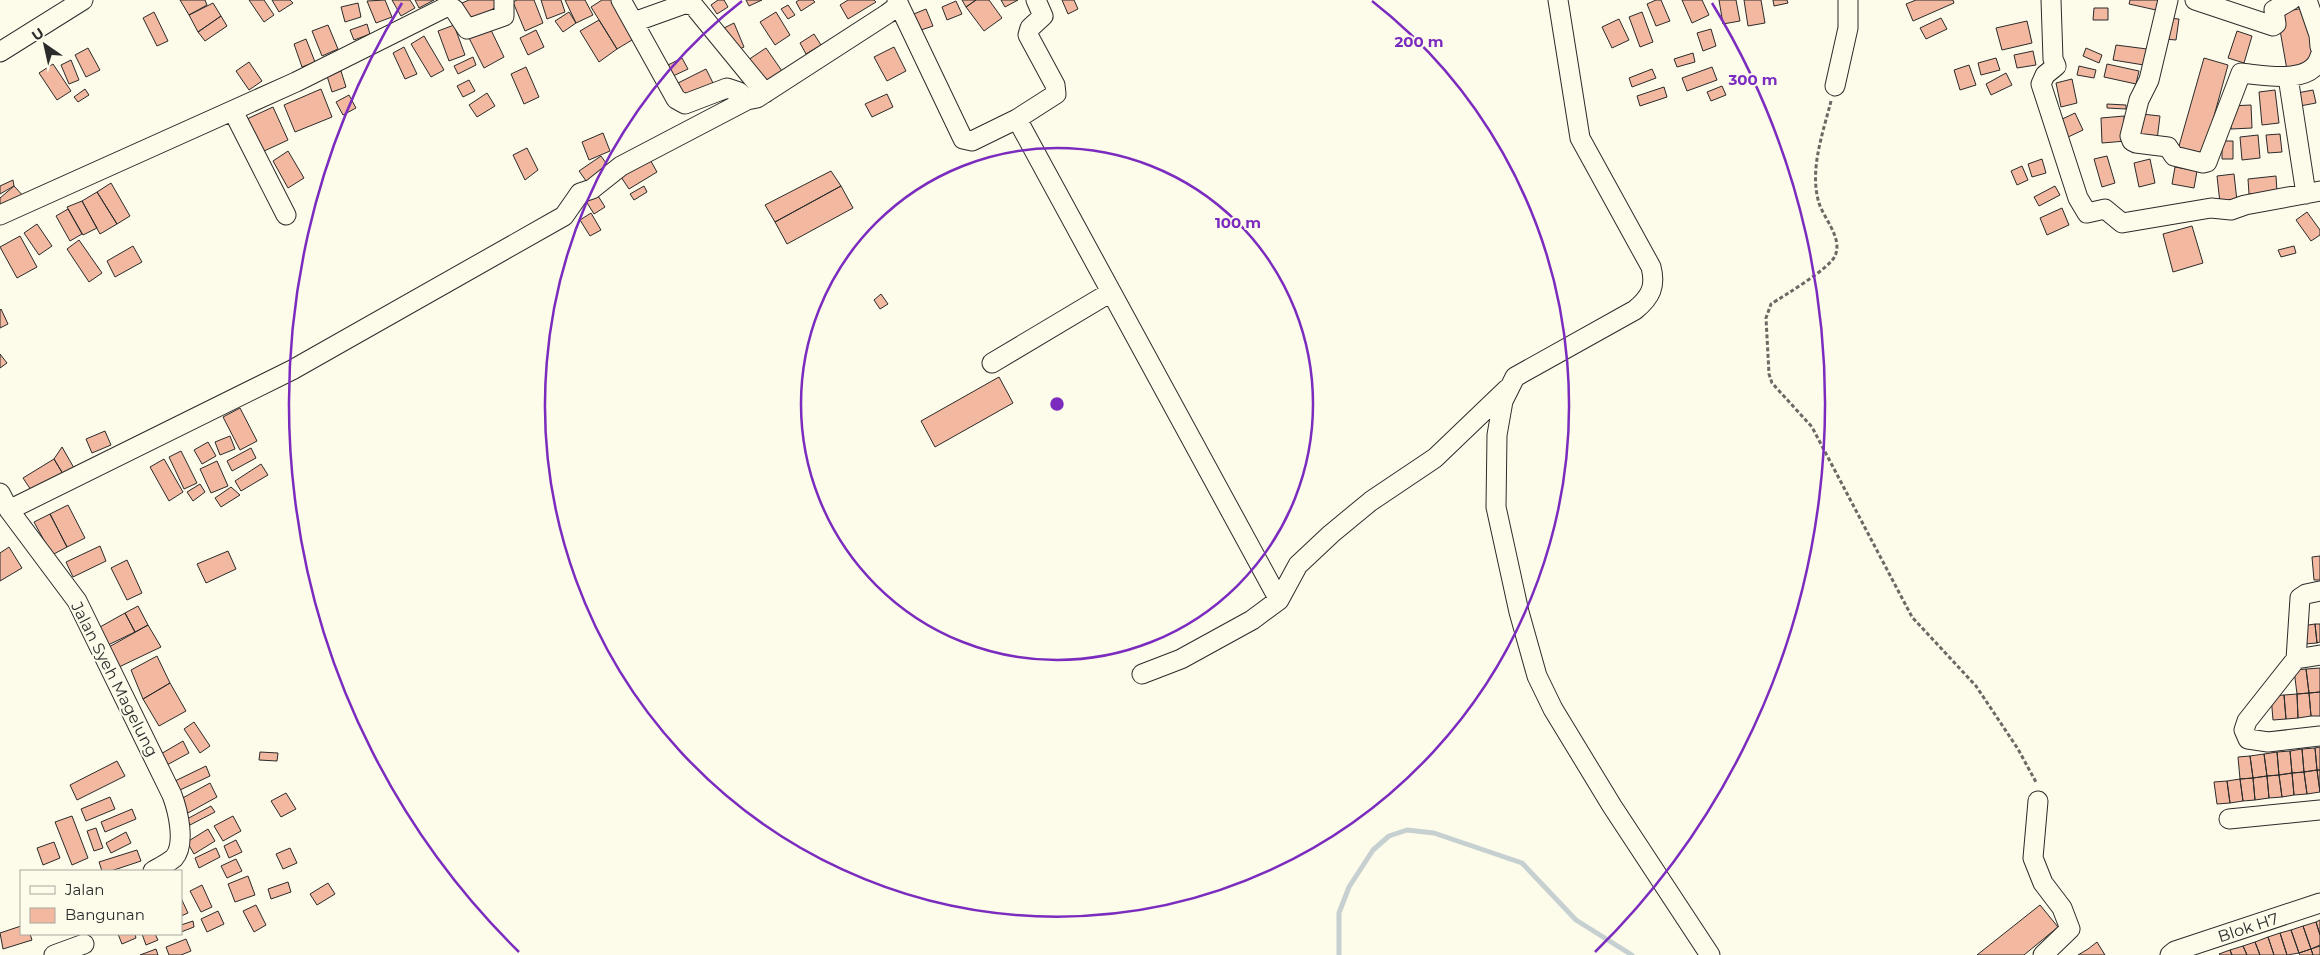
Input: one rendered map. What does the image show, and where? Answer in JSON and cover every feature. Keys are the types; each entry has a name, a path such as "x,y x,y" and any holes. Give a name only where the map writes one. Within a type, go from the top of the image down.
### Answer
{"street":[{"path":"0,52 83,0"},
{"path":"0,215 233,111 447,7 454,9 467,29 504,17 504,0"},
{"path":"621,0 680,102 684,104 727,88 738,92 747,100"},
{"path":"4,502 292,370 564,216 580,194 592,189 621,166 747,100 753,100 765,94 898,3 963,139 972,141 1017,118 1056,94 1055,85 1028,35 1030,28 1043,16 1036,0"},
{"path":"1558,0 1580,138 1651,266 1655,281 1645,301 1635,310 1515,377 1503,401 1497,435 1496,507 1519,612 1537,676 1553,709 1612,806 1710,955"},
{"path":"1835,86 1847,36 1848,0"},
{"path":"2051,0 2053,59 2056,66 2044,75 2041,84 2078,198 2087,213 2104,210 2122,223 2211,208 2231,210 2245,205 2313,192 2288,77"},
{"path":"2168,0 2149,80 2139,100 2130,136 2132,141 2168,147 2174,156 2203,163 2207,162 2241,73 2288,77 2311,70 2316,65 2320,56"},
{"path":"2195,0 2273,26 2276,24 2274,10 2291,0"},
{"path":"2307,0 2319,35 2320,47"},
{"path":"634,22 684,4 694,5 765,94"},
{"path":"233,111 286,214"},
{"path":"1017,118 1279,600"},
{"path":"992,363 1111,292"},
{"path":"1142,674 1181,659 1225,636 1252,620 1279,600 1298,565 1331,534 1371,501 1436,458 1508,389"},
{"name":"Jalan Syeh Magelung","path":"4,502 77,601 172,795 179,817 178,848 172,860 155,870"},
{"path":"2320,592 2306,594 2300,598 2296,659 2247,721 2244,730 2248,739 2268,742 2320,736"},
{"path":"2296,659 2320,655"},
{"path":"2038,801 2033,858 2043,883 2062,908 2070,929 2043,955"},
{"path":"2229,819 2320,810"},
{"name":"Blok H7","path":"2172,953 2320,903"},
{"path":"54,955 84,944"}],"path":[{"path":"1835,86 1817,158 1816,176 1818,202 1834,233 1837,244 1836,254 1826,266 1771,304 1767,310 1769,374 1778,392 1812,427 1912,617 1976,686 2018,749 2035,777 2039,790 2038,801"}],"building":[{"path":"180,0 205,0 207,5 189,15"},
{"path":"249,0 264,0 274,15 264,22"},
{"path":"272,0 290,0 293,3 279,12"},
{"path":"385,0 392,17 376,23 367,1"},
{"path":"392,0 410,0 415,8 401,16"},
{"path":"415,0 434,0 419,8"},
{"path":"469,0 500,0 501,4 471,22 462,3"},
{"path":"517,0 534,0 543,23 525,31 513,2"},
{"path":"541,0 561,0 565,12 547,19"},
{"path":"565,0 585,0 593,15 576,23"},
{"path":"602,0 615,0 637,37 617,49 591,7"},
{"path":"718,0 724,0 728,7 717,14 711,5"},
{"path":"746,0 762,0 749,6"},
{"path":"799,0 813,0 815,2 801,11 796,2"},
{"path":"848,0 874,0 876,2 848,19 840,5"},
{"path":"962,0 976,0 966,7"},
{"path":"976,0 989,0 1002,18 984,31 966,7"},
{"path":"1001,0 1018,0 1005,7"},
{"path":"1062,0 1074,0 1078,9 1068,14"},
{"path":"1661,0 1670,21 1656,26 1647,4"},
{"path":"1682,0 1702,0 1709,15 1692,23"},
{"path":"1719,0 1736,0 1740,21 1723,24"},
{"path":"1744,0 1761,0 1765,23 1748,26"},
{"path":"1773,0 1787,0 1788,3 1774,6"},
{"path":"1916,0 1953,0 1954,3 1913,21 1906,4"},
{"path":"2130,0 2158,0 2156,10 2129,4"},
{"path":"956,1 962,14 947,20 942,7"},
{"path":"213,3 221,16 198,32 189,15"},
{"path":"358,3 361,17 345,22 341,7"},
{"path":"788,5 795,15 788,19 781,9"},
{"path":"2094,8 2108,8 2108,20 2093,20"},
{"path":"2304,8 2315,65 2287,70 2277,13"},
{"path":"926,9 933,26 915,32 909,16"},
{"path":"154,12 168,41 157,46 143,18"},
{"path":"569,12 576,23 563,32 555,21"},
{"path":"776,12 790,35 775,45 760,22"},
{"path":"1642,12 1653,42 1640,47 1629,17"},
{"path":"221,16 227,26 205,41 198,32"},
{"path":"1941,18 1947,29 1926,39 1920,28"},
{"path":"2167,18 2179,19 2176,40 2164,39"},
{"path":"1619,19 1629,40 1612,48 1602,27"},
{"path":"599,20 617,49 599,62 580,31"},
{"path":"2027,21 2032,43 2002,50 1996,28"},
{"path":"734,23 744,47 733,52 722,29"},
{"path":"367,24 370,34 354,40 350,30"},
{"path":"328,25 338,49 322,56 312,31"},
{"path":"454,25 465,55 449,61 438,31"},
{"path":"490,28 504,57 484,68 469,38"},
{"path":"1711,29 1716,46 1703,51 1697,33"},
{"path":"536,30 544,47 528,55 520,38"},
{"path":"2237,31 2252,36 2244,63 2228,58"},
{"path":"814,34 821,45 806,54 800,43"},
{"path":"424,36 444,70 431,77 411,44"},
{"path":"306,39 315,62 302,67 294,44"},
{"path":"2116,45 2147,49 2144,65 2113,60"},
{"path":"404,47 417,74 405,79 393,53"},
{"path":"894,47 906,71 887,81 874,57"},
{"path":"88,48 100,70 86,77 75,55"},
{"path":"766,48 782,71 761,85 745,62"},
{"path":"2086,48 2102,55 2099,63 2083,56"},
{"path":"2033,51 2036,65 2017,68 2014,55"},
{"path":"1693,53 1695,62 1677,67 1674,59"},
{"path":"473,57 476,65 458,74 454,66"},
{"path":"682,58 688,69 671,77 666,66"},
{"path":"1996,58 2000,70 1981,75 1978,63"},
{"path":"2204,58 2228,65 2202,160 2177,153"},
{"path":"71,60 79,80 69,84 61,65"},
{"path":"249,62 262,81 249,90 236,71"},
{"path":"53,64 71,91 57,100 39,73"},
{"path":"2107,64 2139,71 2136,84 2104,77"},
{"path":"1969,65 1976,85 1960,90 1954,70"},
{"path":"2079,66 2096,70 2094,78 2077,75"},
{"path":"526,67 539,97 524,104 511,74"},
{"path":"1712,67 1717,80 1687,91 1682,78"},
{"path":"706,69 713,83 685,97 678,83"},
{"path":"1652,69 1656,78 1632,87 1629,78"},
{"path":"341,71 346,87 332,92 327,76"},
{"path":"2006,73 2012,85 1991,95 1986,84"},
{"path":"2072,79 2077,103 2061,107 2056,83"},
{"path":"469,80 475,91 463,97 457,86"},
{"path":"1722,86 1726,95 1711,101 1707,92"},
{"path":"1664,87 1667,97 1640,106 1637,96"},
{"path":"85,89 89,95 78,102 74,97"},
{"path":"321,89 332,117 295,132 284,105"},
{"path":"2275,90 2279,123 2262,125 2259,92"},
{"path":"2313,90 2316,103 2300,106 2297,93"},
{"path":"487,93 495,106 477,117 469,105"},
{"path":"887,94 893,107 872,117 865,104"},
{"path":"349,95 356,108 343,115 336,102"},
{"path":"2107,104 2126,105 2126,109 2107,108"},
{"path":"2251,105 2252,128 2231,129 2230,106"},
{"path":"273,107 288,140 262,152 247,119"},
{"path":"2075,113 2083,130 2066,138 2058,121"},
{"path":"2142,114 2160,116 2157,140 2139,137"},
{"path":"2124,116 2126,141 2102,143 2101,118"},
{"path":"603,133 610,151 589,160 582,142"},
{"path":"2280,134 2282,152 2268,153 2266,135"},
{"path":"2258,135 2260,158 2242,160 2240,137"},
{"path":"2222,141 2233,141 2233,159 2222,159"},
{"path":"527,148 538,170 525,180 513,155"},
{"path":"288,151 304,178 288,188 273,161"},
{"path":"601,156 611,170 589,185 579,171"},
{"path":"648,156 657,172 629,189 619,174"},
{"path":"2107,156 2115,183 2102,187 2094,159"},
{"path":"2042,159 2046,173 2032,177 2028,164"},
{"path":"2150,159 2155,183 2139,187 2134,163"},
{"path":"2022,166 2028,180 2017,185 2011,171"},
{"path":"2175,167 2197,171 2194,188 2172,184"},
{"path":"831,171 841,186 775,222 765,205"},
{"path":"2234,174 2237,201 2220,203 2217,176"},
{"path":"2276,176 2277,192 2249,194 2248,179"},
{"path":"13,180 14,186 0,194 0,186"},
{"path":"111,183 130,216 117,224 97,192"},
{"path":"14,186 26,199 0,211 0,198"},
{"path":"644,186 647,192 634,200 630,194"},
{"path":"841,186 853,208 787,244 775,222"},
{"path":"2055,186 2060,195 2039,206 2034,197"},
{"path":"595,191 605,207 594,214 584,198"},
{"path":"97,192 117,224 100,234 82,201"},
{"path":"82,201 97,228 83,235 67,207"},
{"path":"2062,208 2069,225 2047,235 2040,218"},
{"path":"68,209 82,234 70,241 56,216"},
{"path":"2307,212 2320,230 2320,235 2311,241 2296,220"},
{"path":"591,213 601,230 590,236 580,220"},
{"path":"37,224 52,246 39,255 24,233"},
{"path":"2192,226 2203,263 2173,272 2163,234"},
{"path":"20,236 37,267 17,278 0,247"},
{"path":"79,240 102,273 89,282 67,249"},
{"path":"133,246 142,262 115,277 107,261"},
{"path":"2294,246 2296,253 2281,257 2278,250"},
{"path":"881,294 888,304 880,309 874,300"},
{"path":"0,310 8,324 0,328"},
{"path":"0,354 7,363 0,368"},
{"path":"999,377 1013,403 935,447 921,421"},
{"path":"240,408 257,441 240,450 223,417"},
{"path":"105,431 111,445 92,453 86,439"},
{"path":"230,436 235,449 220,455 215,442"},
{"path":"208,442 216,456 202,464 194,450"},
{"path":"62,447 74,468 63,474 54,459"},
{"path":"251,448 256,458 232,471 227,461"},
{"path":"181,451 197,483 184,489 169,457"},
{"path":"54,459 63,474 33,493 23,478"},
{"path":"164,459 183,492 169,501 150,467"},
{"path":"217,461 228,486 211,493 200,469"},
{"path":"261,464 268,475 241,491 235,481"},
{"path":"200,484 205,492 193,501 187,492"},
{"path":"231,487 240,495 221,507 215,498"},
{"path":"68,505 85,538 67,547 50,514"},
{"path":"50,514 67,547 52,555 34,522"},
{"path":"100,546 106,561 73,577 66,562"},
{"path":"9,547 22,568 0,581 0,553"},
{"path":"228,551 236,569 206,583 197,564"},
{"path":"2320,556 2320,580 2314,580 2312,557"},
{"path":"127,560 142,593 127,600 111,568"},
{"path":"138,606 148,625 135,632 125,613"},
{"path":"125,613 135,632 106,646 100,627"},
{"path":"2315,624 2320,624 2320,642 2317,643"},
{"path":"2315,624 2317,643 2304,644 2302,626"},
{"path":"148,625 161,647 119,667 109,647"},
{"path":"157,656 170,683 143,699 131,670"},
{"path":"2320,668 2320,692 2309,693 2306,669"},
{"path":"2306,669 2309,693 2297,694 2294,670"},
{"path":"170,683 186,711 159,726 143,699"},
{"path":"2320,692 2320,716 2311,716 2309,693"},
{"path":"2309,693 2311,716 2298,718 2297,694"},
{"path":"2297,694 2298,718 2286,719 2284,695"},
{"path":"2284,695 2286,719 2273,720 2271,696"},
{"path":"194,722 210,746 200,753 184,729"},
{"path":"183,741 189,753 165,766 159,755"},
{"path":"2320,747 2320,770 2317,770 2315,748"},
{"path":"2315,748 2317,770 2304,772 2302,749"},
{"path":"2302,749 2304,772 2292,773 2290,751"},
{"path":"2290,751 2292,773 2279,775 2277,752"},
{"path":"260,752 278,753 277,761 259,760"},
{"path":"2277,752 2279,775 2267,776 2264,754"},
{"path":"2264,754 2267,776 2253,778 2250,756"},
{"path":"2250,756 2253,778 2240,779 2238,757"},
{"path":"117,761 125,776 77,800 70,785"},
{"path":"206,766 210,776 180,790 175,781"},
{"path":"2317,770 2320,792 2307,794 2304,772"},
{"path":"2317,770 2320,770 2320,792"},
{"path":"2304,772 2307,794 2294,795 2292,773"},
{"path":"2292,773 2294,795 2282,797 2279,775"},
{"path":"2279,775 2282,797 2269,798 2267,776"},
{"path":"2267,776 2269,798 2255,800 2253,778"},
{"path":"2253,778 2255,800 2243,801 2240,779"},
{"path":"2240,779 2243,801 2230,803 2227,781"},
{"path":"2227,781 2230,803 2217,804 2214,782"},
{"path":"210,783 217,797 186,814 179,800"},
{"path":"286,793 296,809 281,817 271,801"},
{"path":"110,797 115,809 86,821 81,809"},
{"path":"211,806 215,812 190,825 187,819"},
{"path":"132,809 136,819 105,832 101,822"},
{"path":"72,816 88,858 72,865 55,822"},
{"path":"233,816 241,831 223,841 214,826"},
{"path":"96,828 103,848 94,851 87,831"},
{"path":"208,829 215,841 194,854 187,842"},
{"path":"126,832 131,843 111,853 106,843"},
{"path":"236,840 242,852 229,858 224,846"},
{"path":"54,842 60,858 43,865 37,848"},
{"path":"216,848 220,857 199,868 195,858"},
{"path":"290,848 297,863 283,869 276,854"},
{"path":"137,850 141,861 114,870 102,870 99,862"},
{"path":"236,859 242,871 227,878 221,866"},
{"path":"248,876 255,895 235,902 228,884"},
{"path":"288,882 291,892 271,899 268,889"},
{"path":"328,883 335,894 317,905 310,894"},
{"path":"202,885 212,907 201,912 190,891"},
{"path":"182,900 188,913 182,916"},
{"path":"256,905 266,925 254,932 243,911"},
{"path":"2040,905 2058,927 2024,955 1977,955"},
{"path":"218,911 224,924 207,932 201,919"},
{"path":"2320,920 2320,935 2316,922"},
{"path":"193,921 194,927 182,932 182,925"},
{"path":"2316,922 2320,935 2320,945 2311,949 2303,926"},
{"path":"20,926 20,935 30,935 32,940 3,949 0,933"},
{"path":"2303,926 2311,949 2299,953 2291,930"},
{"path":"2291,930 2299,953 2287,955 2280,933"},
{"path":"2280,933 2287,955 2274,955 2268,937"},
{"path":"118,935 135,935 136,938 122,944"},
{"path":"142,935 156,935 158,940 146,945"},
{"path":"2268,937 2274,955 2260,955 2255,942"},
{"path":"186,939 191,951 181,955 169,955 166,947"},
{"path":"2097,942 2105,955 2078,955 2088,949"},
{"path":"2255,942 2260,955 2247,955 2243,946"},
{"path":"2243,946 2247,955 2232,955 2230,950"},
{"path":"2320,946 2320,955 2313,955 2311,949"},
{"path":"156,949 158,955 140,955"},
{"path":"2311,949 2313,955 2300,955 2299,953"},
{"path":"2230,950 2232,955 2219,954"}],"waterway":[{"path":"1339,955 1339,913 1349,887 1373,850 1389,836 1407,830 1434,833 1522,863 1576,920 1632,955"}]}
